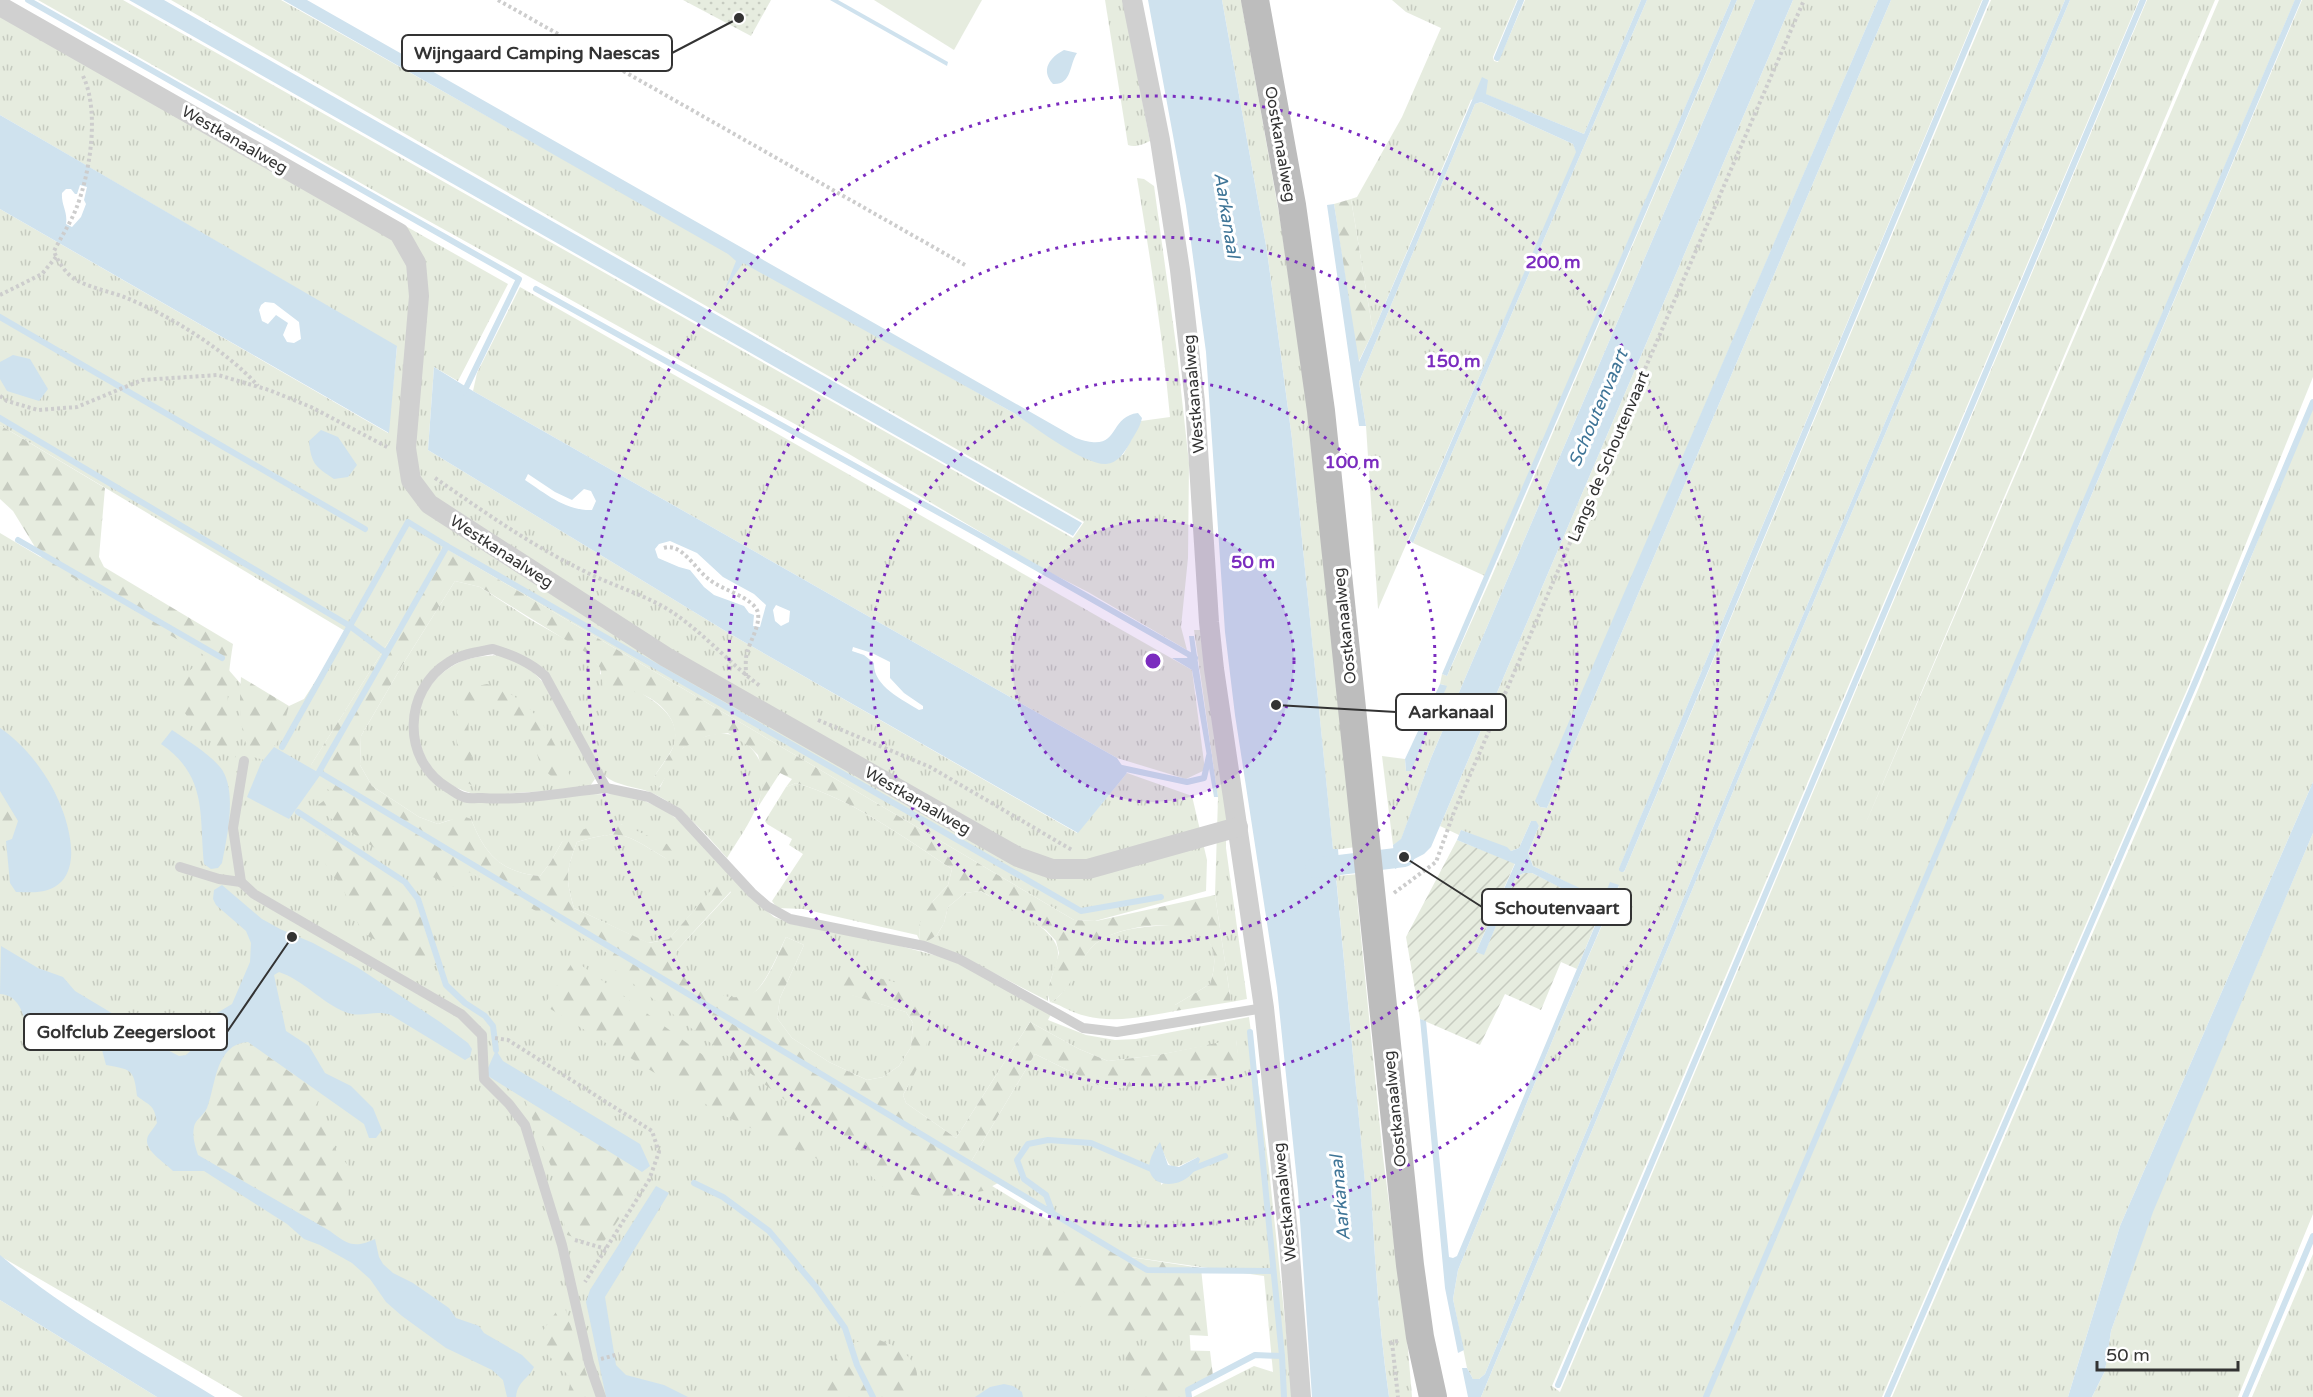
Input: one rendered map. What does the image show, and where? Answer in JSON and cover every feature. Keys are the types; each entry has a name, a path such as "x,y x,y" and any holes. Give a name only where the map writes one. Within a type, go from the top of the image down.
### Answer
{"main road":[{"name":"Oostkanaalweg","path":"1255,0 1292,205 1320,400 1365,825 1382,893 1410,1265 1420,1337 1433,1397"}],"street":[{"name":"Westkanaalweg","path":"1132,0 1160,140 1180,270 1195,402 1209,622 1264,1008 1289,1242 1301,1397"},
{"name":"Westkanaalweg","path":"0,6 399,233 416,263 419,296 406,448 411,480 429,504 666,657 1018,857 1052,869 1089,869 1238,827"}],"lane":[{"path":"606,788 545,676 536,667 516,656 493,649 471,653 449,661 432,675 415,704 413,737 424,765 441,784 464,797 506,798 606,788 649,796 678,813 766,906 790,919 924,946 960,959 1083,1028 1118,1032 1166,1026 1264,1008"},
{"path":"241,882 233,828 244,761"},
{"path":"180,867 219,879 241,882 254,894 460,1014 482,1035 484,1079 525,1125 559,1235 589,1363 601,1397"}],"path":[{"path":"498,0 965,265"},
{"name":"Langs de Schoutenvaart","path":"1382,893 1436,862 1454,813 1804,0"},
{"path":"68,44 87,84 90,116 88,162 83,188 69,224 54,251 56,257 74,279 150,309 215,348 245,372 258,386"},
{"path":"0,295 42,274 56,257"},
{"path":"664,548 670,546 678,548 710,580 724,590 751,601 758,613 757,625 749,649 746,676"},
{"path":"508,1040 652,1131 659,1152 649,1179 575,1298"},
{"path":"559,1235 606,1249"}],"green space":[{"path":"0,0 6,0 508,284 458,381 434,367 428,450 732,635 1077,833 1127,773 1192,796 1207,860 1206,891 1095,921 1074,920 447,549 311,765 325,781 1127,1268 1186,1276 1192,1373 1178,1397 243,1397 0,1256 0,533 227,668 281,730 289,706 304,699 345,631 0,425 0,209 388,433 397,347 0,115"},
{"path":"38,0 123,0 1073,538 1084,522 171,0 281,0 1012,412 1050,437 1123,455 1141,421 1170,417 1160,327 1137,178 1144,179 1154,186 1176,345 1189,463 1188,558 1181,627 1187,650 1088,592 1041,568 849,454 380,194"},
{"path":"683,0 771,0 751,36"},
{"path":"874,0 982,0 954,50"},
{"path":"1105,0 1123,0 1150,141 1139,145 1128,145"},
{"path":"1222,0 1241,0 1281,225 1314,454 1356,847 1333,850 1292,439 1267,251"},
{"path":"1392,0 1517,0 1493,57 1494,61 1498,62 1525,0 1641,0 1584,134 1485,94 1471,100 1373,332 1351,199 1357,197 1402,117 1441,28 1406,12"},
{"path":"1647,0 1731,0 1485,576 1413,543"},
{"path":"1737,0 1755,0 1431,758 1401,840 1393,845 1382,756 1405,759 1406,771 1444,685 1440,684 1442,674 1447,676 1491,578"},
{"path":"1793,0 1878,0 1536,801 1540,807 1547,808 1891,0 1982,0 1619,869 1624,872 1991,0 2065,0 1737,770 1485,1374 1479,1379 1473,1379 1467,1368 1453,1299 1458,1270 1560,1022 1619,886 1603,900 1533,866 1528,853 1539,826 1531,821 1519,848 1511,851 1461,830 1459,835 1440,826"},
{"path":"2070,0 2139,0 1552,1386 1560,1392 2147,0 2215,0 1865,825 2219,0 2295,0 1704,1397 1481,1397 1742,770"},
{"path":"2302,0 2313,0 2313,377 2189,685 1882,1397 1708,1397"},
{"path":"1481,102 1573,144 1577,153 1378,609 1366,426 1359,382 1475,104"},
{"path":"1351,199 1373,332 1358,363 1334,204"},
{"path":"520,287 1192,670 1205,770 1186,779 1117,758 473,391 477,373"},
{"path":"2313,403 2313,782 2120,1226 2068,1397 1892,1397 2197,692"},
{"path":"0,425 105,488 99,557 104,567 233,644 228,700 236,757 232,758 211,741 190,720 182,708 179,696 181,684 189,671 207,657 43,560 13,511 0,499"},
{"path":"447,549 1074,920 1096,921 1215,895 1231,1002 1175,1011 1175,1005 1210,984 1214,966 1214,954 1205,938 1181,927 1134,928 1106,937 1095,944 1064,991 1050,1002 1047,992 1059,953 1056,941 1046,930 981,891 965,893 948,907 944,923 937,935 925,943 920,941 921,919 948,885 952,869 877,820 837,799 796,783 786,787 792,779 780,773 758,807 764,777 758,755 728,733 707,736 683,748 659,788 653,783 654,777 670,752 675,736 672,721 663,708 651,698 640,693 603,686 600,668 590,655 480,587 455,581 361,736 360,765 372,786 419,817 438,824 463,816 471,819 482,842 496,859 526,874 540,876 562,842 576,832 596,825 621,824 667,844 673,856 667,859 625,836 606,835 577,842 568,875 574,908 649,943 669,939 720,880 731,891 676,951 678,962 685,972 705,989 731,997 743,996 754,992 764,982 786,937 804,945 780,998 777,1018 792,1038 829,1062 867,1080 883,1077 899,1066 911,1047 913,1023 906,1012 849,994 842,988 844,976 852,972 907,987 920,997 927,1010 929,1023 924,1053 903,1095 906,1103 956,1138 1030,1022 1079,1049 1108,1061 1158,1055 1236,1039 1241,1076 1106,1089 1035,1054 969,1165 998,1183 983,1191 930,1199 884,1188 810,1119 610,966 606,952 469,872 454,887 382,853 320,811 318,805 334,793 315,782 321,774 309,768"},
{"path":"455,581 480,587 591,655 600,668 600,674 638,691 663,709 671,719 675,731 674,745 654,777 660,788 673,761 683,748 698,739 716,734 733,735 747,744 758,757 764,773 762,791 755,811 727,858 693,821 674,806 652,793 615,782 604,775 574,723 525,657 469,650 428,677 411,740 453,795 629,794 665,810 690,829 761,906 774,917 796,925 881,941 953,960 1051,1014 1048,1020 1086,1035 1115,1040 1136,1039 1249,1017 1269,1169 1293,1397 1193,1397 1254,1366 1273,1372 1264,1276 1124,1256 969,1165 1035,1054 1106,1089 1240,1076 1236,1040 1158,1055 1108,1061 1079,1049 1030,1022 956,1138 906,1103 903,1095 930,1019 849,994 906,1012 913,1023 911,1047 899,1066 883,1077 867,1080 829,1062 792,1038 777,1018 780,998 804,945 786,937 762,984 752,994 741,997 729,998 716,995 693,982 684,973 678,962 676,951 731,892 720,881 669,939 648,943 574,908 569,889 569,868 577,842 606,835 625,836 667,859 621,824 562,842 540,876 526,874 504,865 488,851 471,819 450,820 438,824 419,817 372,786 360,765 361,736","holes":["1159,1143 1172,1166 1176,1167 1198,1157 1161,1185"]},
{"path":"1194,630 1202,630 1226,795 1226,848 1247,999 1231,1002 1215,895 1218,798"},
{"path":"503,655 531,671 551,694 595,779 590,786 479,795 457,788 440,777 428,763 421,746 418,728 420,710 426,693 438,677 460,662 478,657"},
{"path":"241,677 289,706 280,738 264,760 250,756 246,745 241,717"},
{"path":"487,684 517,698 529,708 548,732 570,776 555,780 541,765 533,740 525,728 507,712 487,702 479,702 470,713 469,722 475,787 464,781 456,737 458,705 461,694 473,687"},
{"path":"796,783 857,809 952,869 948,885 933,901 919,927 920,941 917,935 803,909 777,908 772,901 803,854 789,845 792,839 765,821 786,787"},
{"path":"0,791 18,821 12,839 0,843"},
{"path":"326,830 403,879 421,895 444,964 423,966 415,963 400,950 369,937 359,926 339,882 327,871"},
{"path":"2313,833 2313,1214 2238,1397 2092,1397 2105,1371 2111,1331 2152,1212"},
{"path":"1457,840 1515,863 1476,952 1484,954 1516,877 1524,873 1532,873 1602,908 1577,969 1561,962 1541,1010 1505,994 1480,1045 1420,1019 1406,937"},
{"path":"1359,874 1357,897 1383,1157 1412,1397 1389,1397 1377,1290 1371,1183 1365,1183 1336,876"},
{"path":"980,891 1026,916 1048,933 1055,943 1058,957 1049,987 1048,1001 996,974 925,943 937,935 944,923 948,907 965,893"},
{"path":"1176,925 1197,931 1205,937 1210,943 1214,963 1210,984 1175,1005 1175,1011 1126,1019 1101,1019 1076,1013 1050,1002 1063,992 1090,949 1104,938 1134,929"},
{"path":"574,960 752,1092 854,1176 725,1116 544,1005"},
{"path":"248,1042 319,1093 316,1113 337,1152 351,1169 347,1199 330,1231 198,1155 194,1128 207,1108 218,1067 229,1050"},
{"path":"524,1098 642,1172 649,1167 651,1171 601,1246 567,1235 552,1169"},
{"path":"1050,1214 1124,1256 1201,1268 1208,1336 1115,1331 1078,1305 1040,1269"},
{"path":"2313,1254 2313,1397 2252,1397"},
{"path":"0,1300 157,1397 0,1397"},
{"path":"563,1302 594,1397 567,1397 570,1384 568,1375 535,1342"},
{"path":"872,1338 893,1346 910,1358 917,1375 916,1386 911,1397 825,1397 830,1374 841,1352 853,1343"},
{"path":"1123,1349 1210,1351 1213,1376 1188,1389 1188,1397 1138,1397"}],"water":[{"path":"129,0 164,0 1082,523 1073,536"},
{"path":"283,0 307,0 1076,438 1101,442 1107,439 1121,421 1138,413 1142,418 1138,428 1117,460 1106,464 1096,463 1072,451 1012,412 743,263 725,289 736,261 728,254"},
{"path":"830,0 838,0 948,62 947,66"},
{"name":"Aarkanaal","path":"1148,0 1222,0 1267,251 1292,439 1333,849 1338,849 1340,876 1336,877 1365,1182 1371,1182 1377,1290 1389,1397 1312,1397 1298,1191 1277,988 1235,715 1225,632 1206,352 1186,206"},
{"path":"1641,0 1647,0 1413,543 1409,540 1576,152 1573,144 1481,102 1475,104 1359,382 1366,426 1359,426 1327,205 1334,204 1359,362 1482,77 1488,80 1486,94 1584,134"},
{"path":"1731,0 1737,0 1447,676 1442,674"},
{"path":"1755,0 1793,0 1431,847 1424,854 1395,869 1393,845 1401,839 1431,758"},
{"path":"1878,0 1891,0 1547,808 1540,807 1535,801"},
{"path":"2065,0 2070,0 1742,770 1481,1397 1468,1397 1462,1368 1467,1368 1473,1379 1479,1379 1485,1374 1737,770"},
{"path":"1064,50 1077,53 1067,78 1053,84 1047,74 1048,64"},
{"path":"0,115 397,346 389,433 0,209","holes":["80,185 87,187 84,200 86,204 81,217 72,227 66,224 62,193 66,189 71,189 77,194","265,302 274,303 299,322 301,339 294,343 287,342 283,335 288,323 276,315 268,324 262,321 259,310"]},
{"path":"13,355 30,359 48,389 39,401 7,391 0,379 0,362"},
{"path":"434,367 1117,758 1127,773 1078,833 732,635 428,450","holes":["528,474 572,500 584,489 591,491 596,501 592,510 574,508 557,501 525,480","670,541 697,553 723,577 754,594 766,605 760,627 753,626 754,615 749,613 744,606 714,595 690,570 658,558 655,549 659,544","776,605 790,611 789,622 781,626 775,621 773,610","853,647 890,662 890,678 904,693 923,706 923,709 919,710 890,691 878,678 874,663 864,655 852,651"]},
{"path":"321,430 338,437 357,465 348,477 334,479 319,468 313,460 309,441"},
{"path":"1189,636 1194,636 1218,797 1214,797 1192,670 1172,658 1187,658 1191,652"},
{"path":"1440,684 1447,686 1411,771 1406,771 1405,759"},
{"path":"0,728 23,747 42,770 64,813 71,845 71,860 67,874 58,884 44,891 16,892 10,883 6,841 12,839 18,821 0,791"},
{"path":"172,730 209,756 220,767 229,788 230,814 222,863 218,868 211,869 204,864 201,813 194,783 187,769 176,756 161,744"},
{"path":"274,747 321,774 289,819 247,797 261,763"},
{"path":"2313,782 2313,833 2153,1212 2111,1331 2105,1371 2092,1397 2068,1397 2120,1226"},
{"path":"1531,821 1536,821 1539,826 1528,853 1533,866 1603,899 1610,882 1619,885 1458,1270 1453,1299 1464,1350 1458,1353 1445,1288 1420,1019 1426,1021 1449,1257 1453,1258 1457,1256 1602,909 1532,873 1524,873 1516,877 1484,955 1476,952 1515,864 1457,840 1461,830 1507,847 1511,851 1519,848"},
{"path":"222,885 262,919 357,967 440,1022 468,1043 472,1049 470,1057 465,1060 391,1015 379,1013 357,1015 345,1012 296,980 279,972 274,975 286,1031 309,1046 325,1073 351,1086 373,1108 382,1130 376,1138 369,1138 364,1124 248,1042 237,1044 229,1050 219,1067 207,1108 194,1127 198,1155 346,1242 362,1244 375,1239 379,1257 393,1273 413,1283 449,1308 456,1318 479,1326 484,1333 522,1355 534,1367 521,1383 516,1397 507,1397 503,1380 492,1370 446,1348 402,1316 386,1302 370,1279 352,1263 304,1239 287,1224 204,1171 173,1171 148,1146 148,1136 157,1123 155,1112 151,1106 137,1096 130,1072 106,1065 97,1040 77,1030 61,1042 47,1044 36,1024 24,1017 16,1001 0,994 1,946 38,968 63,977 75,991 130,1024 156,1044 179,1056 186,1055 201,1041 217,1013 232,1004 250,962 251,943 246,931 216,905 213,899 214,890"},
{"path":"496,1050 503,1061 640,1144 650,1166 642,1172 488,1076 488,1068"},
{"path":"1160,1142 1168,1165 1179,1167 1198,1157 1200,1159 1194,1172 1184,1180 1173,1184 1162,1183 1154,1179 1150,1170 1151,1158"},
{"path":"656,1186 669,1193 605,1297 616,1365 626,1375 664,1385 688,1397 606,1397 586,1302 590,1290"},
{"path":"0,1255 77,1313 215,1397 157,1397 0,1300"},
{"path":"1004,1384 1013,1386 1022,1392 1023,1397 975,1397 990,1387"}],"waterway":[{"path":"28,0 519,279 464,392"},
{"path":"1497,58 1521,0"},
{"path":"1622,869 1986,0"},
{"path":"1558,1385 2143,0"},
{"path":"1706,1397 2298,0"},
{"path":"536,289 981,536 1195,658"},
{"path":"0,317 365,529"},
{"path":"1887,1397 2197,678 2313,402"},
{"path":"0,418 350,626 386,653"},
{"path":"282,747 408,522 447,546"},
{"path":"18,540 222,658"},
{"path":"1161,897 1081,911 447,546 319,772 1147,1270 1272,1271"},
{"path":"1117,767 1187,782 1204,778 1209,756"},
{"path":"298,812 405,882 418,899 446,985 465,1003 485,1016 493,1026 496,1050"},
{"name":"Schoutenvaart","path":"1315,868 1404,857 1411,843"},
{"path":"1250,1032 1282,1356"},
{"path":"1053,1214 1046,1195 1024,1179 1017,1160 1028,1144 1048,1140 1091,1143 1156,1171"},
{"path":"1190,1170 1225,1156"},
{"path":"694,1183 723,1197 769,1231 816,1287 845,1328 857,1365 873,1397"},
{"path":"2245,1397 2313,1236"},
{"path":"1189,1397 1188,1390 1255,1355 1282,1356 1284,1397"}],"place":[{"name":"Wijngaard Camping Naescas","path":"739,18"},
{"name":"Aarkanaal","path":"1276,705"},
{"name":"Schoutenvaart","path":"1404,857"},
{"name":"Golfclub Zeegersloot","path":"292,937"}]}
